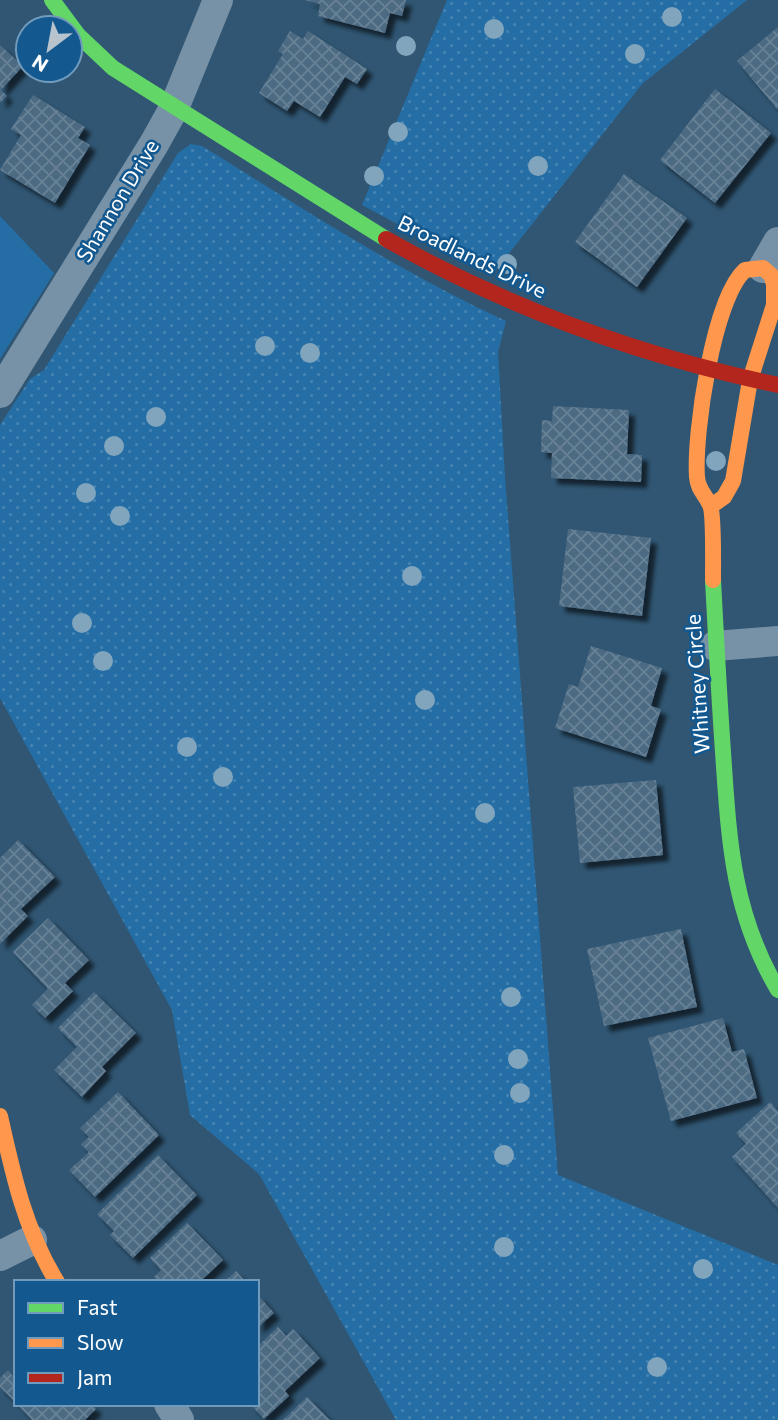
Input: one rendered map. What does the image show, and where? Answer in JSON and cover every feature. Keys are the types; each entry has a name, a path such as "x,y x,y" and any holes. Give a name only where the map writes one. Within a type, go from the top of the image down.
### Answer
{"street":[{"name":"Broadlands Drive","path":"52,0 78,35 113,68 393,244 481,288 561,323 709,371 778,385"},
{"name":"Shannon Drive","path":"0,393 174,108 218,0"},
{"path":"711,506 724,497 733,481 750,380 776,293 774,281 763,268 778,242"},
{"name":"Whitney Circle","path":"763,268 751,267 741,272 734,283 724,312 709,371 697,437 696,476 699,493 711,506 715,646 731,857 737,895 749,936 778,990"},
{"path":"715,646 778,641"},
{"path":"0,1116 16,1194 32,1240 56,1280"},
{"path":"0,1255 32,1240"}],"shaded area":[{"path":"447,0 747,0 642,84 492,275 362,205"},
{"path":"191,144 202,146 314,216 428,282 506,321 498,352 505,477 558,1175 778,1265 778,1420 396,1420 259,1174 190,1115 172,1010 0,698 0,425 30,379 44,370 178,153"},
{"path":"0,216 54,273 0,359"}],"building":[{"path":"305,0 406,0 402,16 390,13 385,33 318,16 320,4"},
{"path":"778,27 778,110 737,61"},
{"path":"290,31 303,39 308,31 367,69 357,84 345,77 320,117 294,101 287,111 259,93 283,54 278,51"},
{"path":"0,45 14,58 14,76 1,90 7,96 0,103"},
{"path":"715,89 771,133 715,203 660,160"},
{"path":"33,95 85,127 78,138 90,145 55,203 0,170 21,135 11,129"},
{"path":"624,174 687,218 637,287 575,242"},
{"path":"553,406 629,410 627,454 642,455 641,482 551,478 552,453 541,452 542,420 552,421"},
{"path":"568,529 651,538 642,616 559,606"},
{"path":"591,646 662,668 651,706 661,709 646,757 555,728 569,684 578,687"},
{"path":"656,780 663,855 580,863 573,787"},
{"path":"18,840 55,877 21,909 28,916 0,944 0,858"},
{"path":"48,918 89,960 65,983 73,991 45,1018 32,1005 48,989 13,952"},
{"path":"681,929 697,1007 604,1026 587,949"},
{"path":"94,992 136,1033 102,1067 106,1071 82,1097 54,1070 77,1047 58,1028"},
{"path":"723,1018 732,1052 744,1049 757,1098 671,1121 648,1038"},
{"path":"118,1092 159,1135 95,1197 69,1170 89,1152 81,1144 89,1137 80,1128"},
{"path":"770,1102 778,1111 778,1208 732,1157 746,1144 736,1133"},
{"path":"158,1155 197,1195 133,1258 110,1235 114,1231 97,1214"},
{"path":"187,1223 223,1260 204,1280 157,1280 154,1277 161,1270 150,1258"},
{"path":"236,1271 244,1280 226,1280"},
{"path":"259,1296 274,1313 259,1326"},
{"path":"278,1327 286,1336 293,1329 320,1358 285,1391 289,1396 264,1419 252,1406 259,1406 259,1345"},
{"path":"8,1370 14,1375 14,1401 0,1387 0,1378"},
{"path":"307,1397 330,1420 283,1420"},
{"path":"19,1406 94,1406 96,1409 85,1420 32,1420"}],"traffic: fast":[{"path":"52,0 78,35 113,68 386,239"},
{"path":"713,580 731,845 742,904 751,932 778,990"}],"traffic: slow":[{"path":"711,506 724,497 733,481 750,380 774,305 774,284 771,275 763,268 745,270 734,285 715,337 702,400 697,477 711,510 713,580"},
{"path":"0,1116 28,1222 56,1280"}],"traffic: jam":[{"path":"386,239 479,287 576,327 676,360 778,385"}]}
